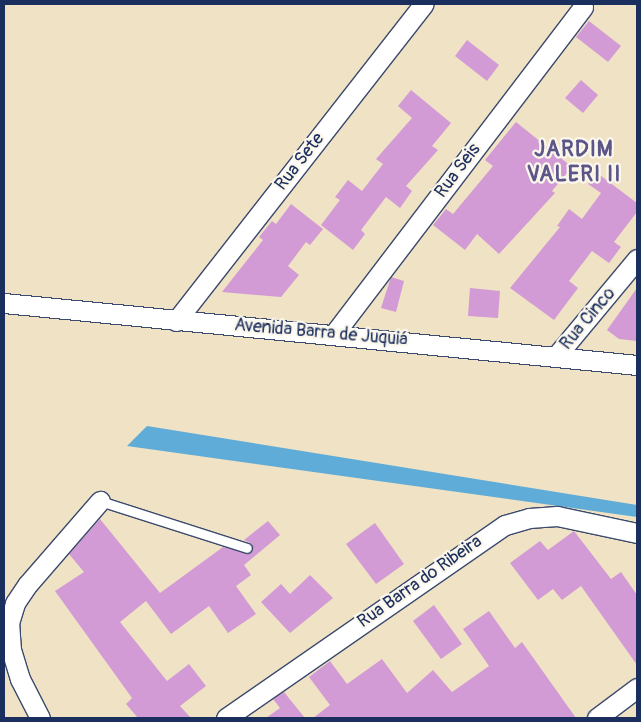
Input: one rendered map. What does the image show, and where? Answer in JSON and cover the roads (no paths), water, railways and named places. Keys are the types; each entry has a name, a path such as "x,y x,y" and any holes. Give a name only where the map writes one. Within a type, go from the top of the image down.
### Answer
{"street":[{"name":"Rua Sete","path":"176,321 424,4"},
{"name":"Rua Seis","path":"334,334 583,7"},
{"name":"Rua Cinco","path":"557,355 637,259"},
{"name":"Avenida Barra de Juquiá","path":"4,303 176,321 557,355 637,365"},
{"path":"40,718 18,672 11,650 9,623 16,603 28,584 100,501"},
{"name":"Rua Barra do Ribeira","path":"226,718 505,525 529,518 557,516 637,533"},
{"path":"597,718 637,688"}],"lane":[{"path":"100,501 247,548"}],"water":[{"path":"147,426 637,505 637,517 127,446"}],"district":[{"name":"JARDIM VALERI II","path":"574,162"}]}
